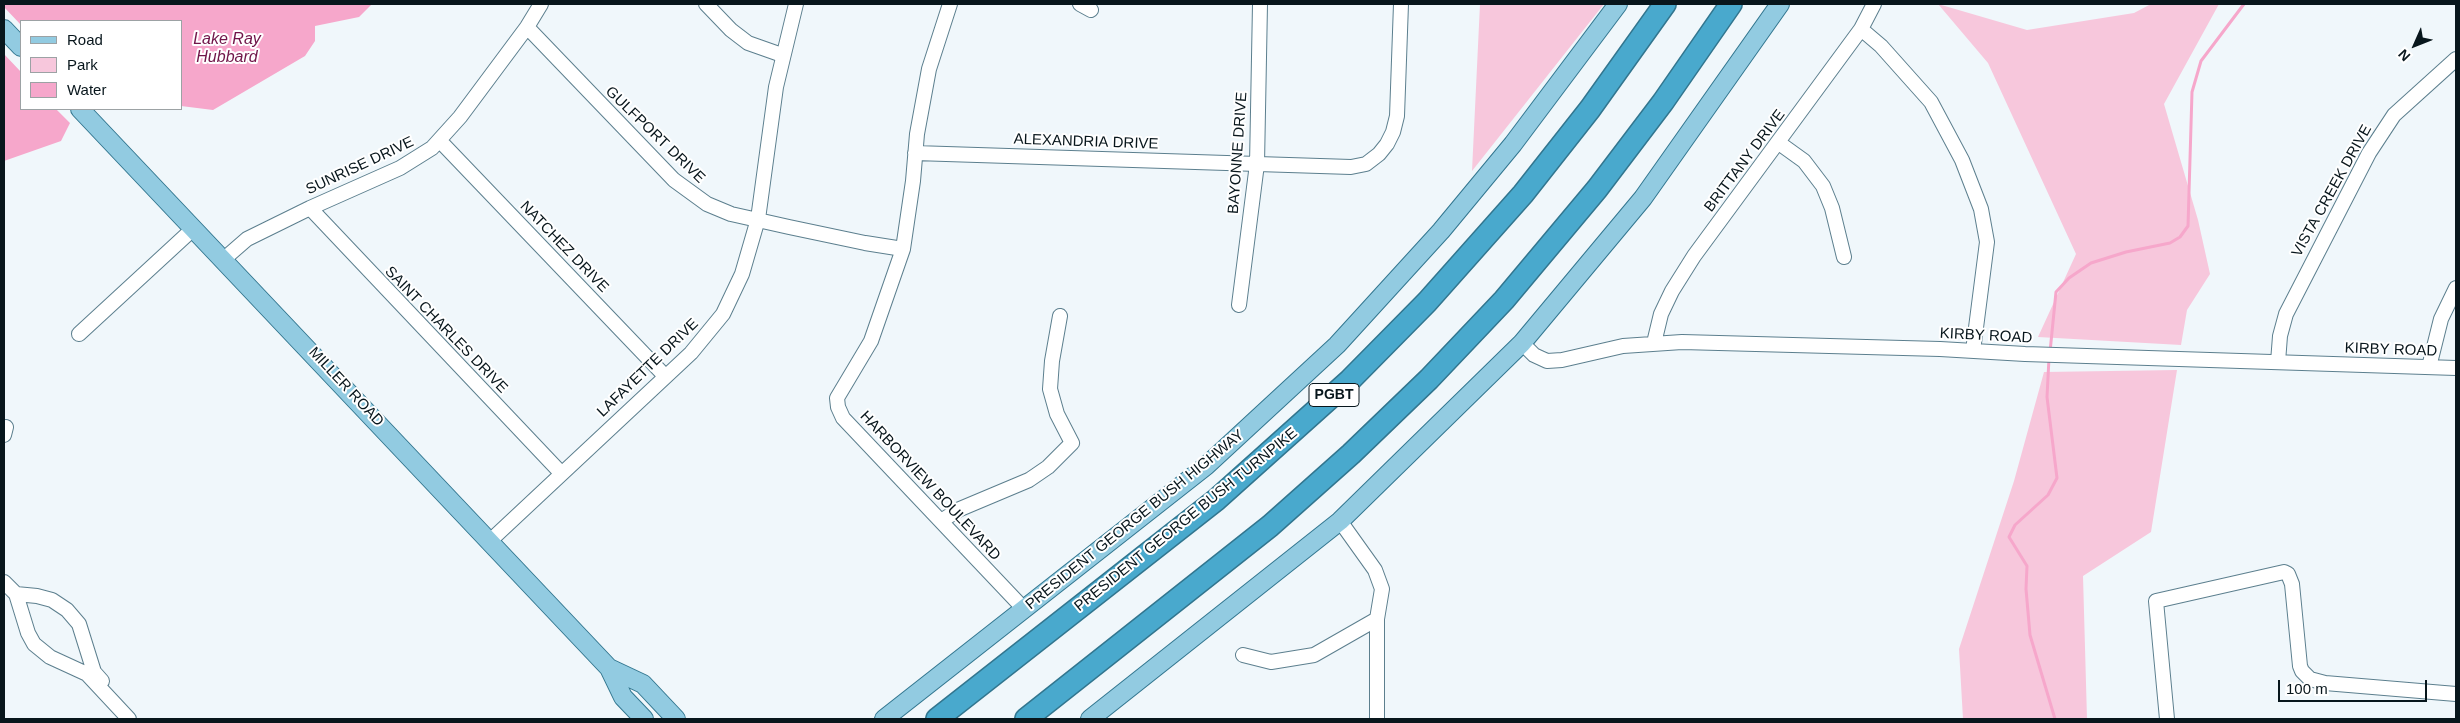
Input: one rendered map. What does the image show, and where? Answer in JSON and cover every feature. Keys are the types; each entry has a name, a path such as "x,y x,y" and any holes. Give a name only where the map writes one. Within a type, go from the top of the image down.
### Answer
{"highway":[{"name":"PRESIDENT GEORGE BUSH TURNPIKE","path":"937,719 1216,500 1350,380 1427,302 1523,194 1601,94 1665,4"},
{"path":"1026,719 1277,520 1351,454 1429,379 1504,300 1597,189 1668,95 1731,4"}],"main road":[{"name":"PRESIDENT GEORGE BUSH HIGHWAY","path":"884,719 1206,466 1337,345 1441,231 1513,144 1618,4"},
{"path":"1090,719 1340,521 1522,343 1643,198 1780,4"},
{"path":"4,28 20,46"},
{"name":"MILLER ROAD","path":"81,110 491,540 610,668 623,697 644,719"},
{"name":"MILLER ROAD","path":"610,668 643,684 676,719"}],"street":[{"name":"SUNRISE DRIVE","path":"224,259 247,239 419,158 440,141 527,28 541,4"},
{"path":"706,4 731,30 748,43 782,55"},
{"name":"LAFAYETTE DRIVE","path":"491,540 665,376 710,332 723,314 742,274 758,219 782,55 796,4"},
{"name":"HARBORVIEW BOULEVARD","path":"950,4 928,69 903,248 874,333 861,361 837,398 838,407 843,418 1024,609"},
{"name":"BAYONNE DRIVE","path":"1239,305 1257,164 1260,4"},
{"name":"ALEXANDRIA DRIVE","path":"915,153 1351,167 1366,164 1379,154 1393,132 1397,116 1402,4"},
{"name":"BRITTANY DRIVE","path":"1654,343 1661,314 1672,291 1699,249 1779,143 1861,29 1874,4"},
{"name":"GULFPORT DRIVE","path":"527,28 625,132 690,194 707,204 731,214 827,236 903,248"},
{"path":"1861,29 1881,46 1930,102 1962,160 1981,209 1987,242 1973,351"},
{"name":"VISTA CREEK DRIVE","path":"2278,362 2280,336 2286,314 2369,153 2394,115 2456,59"},
{"name":"NATCHEZ DRIVE","path":"440,141 665,376"},
{"path":"1779,143 1804,161 1823,186 1832,208 1844,257"},
{"name":"SAINT CHARLES DRIVE","path":"310,208 561,473"},
{"path":"79,334 194,228"},
{"path":"2429,367 2441,319 2456,288"},
{"path":"941,521 960,509 1029,480 1048,467 1072,443 1052,402 1050,389 1052,360 1060,316"},
{"name":"KIRBY ROAD","path":"1522,343 1534,355 1547,360 1562,360 1623,346 1654,343 1973,351 2456,368"},
{"path":"1340,521 1375,570 1382,589 1377,619 1377,719"},
{"path":"2167,719 2156,601 2284,572 2288,574 2292,584 2300,666 2302,671 2310,678 2325,683 2456,694"},
{"path":"4,582 16,594 26,627 34,644 50,656 87,674 127,714 138,719"},
{"path":"16,594 52,600 67,610 79,624 94,672 127,714"},
{"path":"1243,655 1271,662 1314,655 1377,619"}],"green space":[{"path":"1480,4 1604,4 1472,171"},
{"path":"1938,4 2027,30 2134,13 2151,4 2219,4 2164,104 2198,220 2210,274 2187,310 2181,345 2038,337 2076,254 1988,63"},
{"path":"2177,370 2151,532 2083,576 2087,719 1963,719 1959,649 2014,481 2044,372"}],"water":[{"name":"Lake Ray Hubbard","path":"4,4 372,4 359,17 315,26 315,41 305,56 213,110 182,106 182,20 20,20 20,24 4,7"},
{"path":"4,54 20,71 20,110 57,110 70,123 61,141 4,161"}],"waterway":[{"path":"2050,352 2056,292 2069,278 2091,263 2126,252 2170,243 2180,237 2188,226 2192,92 2201,61 2244,4"},
{"path":"2049,358 2047,397 2057,478 2048,495 2015,525 2009,537 2027,566 2026,589 2030,635 2055,719"}]}
